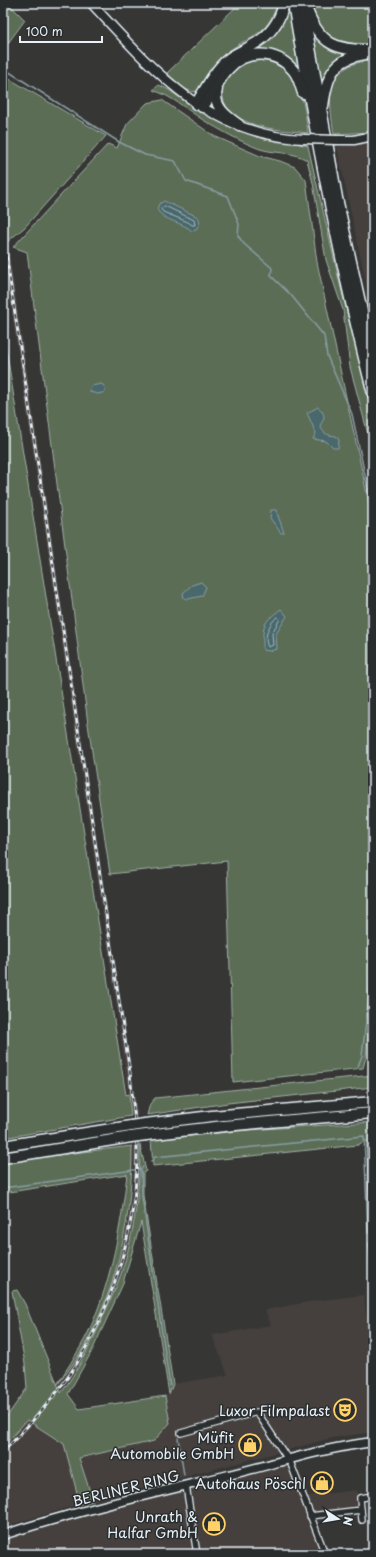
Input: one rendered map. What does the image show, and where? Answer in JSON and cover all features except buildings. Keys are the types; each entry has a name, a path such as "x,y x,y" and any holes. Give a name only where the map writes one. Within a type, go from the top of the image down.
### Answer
{"highway":[{"path":"199,106 219,68 227,60 263,39 271,30 282,10 284,3"},
{"path":"293,3 317,117 373,361"},
{"path":"303,3 317,117 349,297 373,394"},
{"path":"303,3 314,27 322,37 333,45 347,50 373,50"},
{"path":"317,117 327,81 334,68 344,60 355,56 373,54"},
{"path":"199,106 210,100 227,70 240,60 250,56 270,55 286,63 294,71 299,80 306,106 317,117"},
{"path":"218,84 215,94 219,108 239,125"},
{"path":"3,1146 145,1124 370,1101"},
{"path":"3,1158 131,1137 224,1126 373,1113"}],"street":[{"path":"91,3 160,76 199,106 239,125 276,136 304,139 354,140 373,136"},
{"path":"182,1434 257,1412 293,1467 310,1516 326,1554"},
{"name":"BERLINER RING","path":"3,1535 86,1511 288,1460 346,1446 373,1442"},
{"path":"186,1486 197,1554"},
{"path":"362,1520 360,1498 373,1496"},
{"path":"310,1516 361,1510"}],"shaded area":[{"path":"373,141 373,316 337,147"},
{"path":"9,250 138,1115 131,1116 117,1011 3,255 3,253"},
{"path":"140,1145 138,1192 134,1221 121,1273 92,1342 61,1393 64,1444 80,1504 3,1527 3,1447 69,1371 93,1327 114,1277 126,1228 133,1179 132,1146"},
{"path":"368,1146 373,1146 373,1231"},
{"path":"364,1295 369,1343 373,1343 373,1432 332,1438 93,1501 79,1458 154,1441 170,1423 165,1396 169,1394 173,1384 228,1375 212,1335 271,1325 265,1310 314,1301"},
{"path":"286,1463 301,1497 357,1490 358,1508 307,1515 321,1554 3,1554 3,1534"}],"green space":[{"path":"3,3 8,3 25,20 3,50"},
{"path":"240,3 278,3 273,15 263,29 258,34 228,52 212,70 200,90 192,92 183,88 167,73"},
{"path":"311,3 373,3 373,47 347,46 331,39 317,23"},
{"path":"286,8 289,8 298,67 296,68 250,53 219,73 263,43"},
{"path":"312,32 331,50 350,53 332,64 321,82"},
{"path":"250,59 276,61 282,64 289,70 294,78 304,105 308,133 274,129 249,123 235,115 226,105 223,99 223,87 225,80 231,72 243,61"},
{"path":"373,60 373,132 334,134 331,107 333,85 345,68 357,63"},
{"path":"3,75 106,136 25,227 7,242 3,217"},
{"path":"159,85 169,90 194,108 231,127 308,146 373,417 373,453 350,367 343,310 326,260 313,183 307,160 296,155 260,149 223,132 173,100 153,90"},
{"path":"162,100 214,136 260,156 280,161 295,167 306,180 317,262 373,522 373,984 366,1057 363,1068 233,1082 227,861 110,874 88,724 27,252 13,247 108,144 117,148 127,124 147,103"},
{"path":"3,329 126,1095 129,1094 131,1116 3,1138 3,765 7,763 3,758"},
{"path":"373,1075 373,1087 228,1103 147,1115 150,1104 155,1098"},
{"path":"373,1122 373,1139 370,1140 373,1267 366,1140 358,1145 153,1166 151,1140 248,1130"},
{"path":"140,1145 146,1171 143,1173 143,1195 173,1384 169,1394 141,1222 122,1286 92,1351 68,1394 79,1409 165,1396 170,1423 154,1441 79,1458 93,1501 80,1504 64,1444 27,1420 3,1447 3,1422 27,1388 25,1364 12,1291 17,1290 25,1304 61,1393 87,1351 114,1293 121,1274 130,1242 136,1210"},
{"path":"132,1146 128,1209 123,1241 115,1272 105,1303 92,1332 76,1360 57,1385 76,1355 92,1324 105,1288 115,1250 127,1174 3,1193 3,1164 41,1157"}],"water":[{"path":"164,201 198,217 200,222 197,228 192,231 163,216 157,209 159,204"},
{"path":"102,384 106,389 105,392 98,394 90,392 91,386"},
{"path":"318,407 324,416 320,425 321,428 326,434 336,436 339,440 338,448 333,448 326,441 313,439 316,433 307,413"},
{"path":"271,510 276,510 284,533 281,533 270,518"},
{"path":"201,582 206,587 202,596 188,599 184,598 183,593 192,585"},
{"path":"281,609 287,616 276,634 277,649 269,651 263,650 264,626 270,618"}],"waterway":[{"path":"3,68 119,142 145,155 175,161 186,181 228,196 239,224 238,236 244,244 272,268 271,276 291,295 324,336 327,356 352,414 373,513"},
{"path":"358,1066 362,1056 373,959"},
{"path":"151,1161 155,1157 364,1136 368,1233"},
{"path":"143,1167 141,1169 142,1197 170,1386"},
{"path":"3,1188 141,1169"},
{"path":"369,1243 373,1302"},
{"path":"178,1438 184,1475"}],"railway":[{"path":"3,234 130,1073 137,1148 133,1208 127,1238 109,1297 97,1325 84,1352 61,1387 37,1416 3,1452"}],"place":[{"name":"Luxor Filmpalast","path":"345,1410"},
{"name":"Müfit Automobile GmbH","path":"250,1445"},
{"name":"Autohaus Pöschl","path":"322,1483"},
{"name":"Unrath & Halfar GmbH","path":"214,1524"}]}
